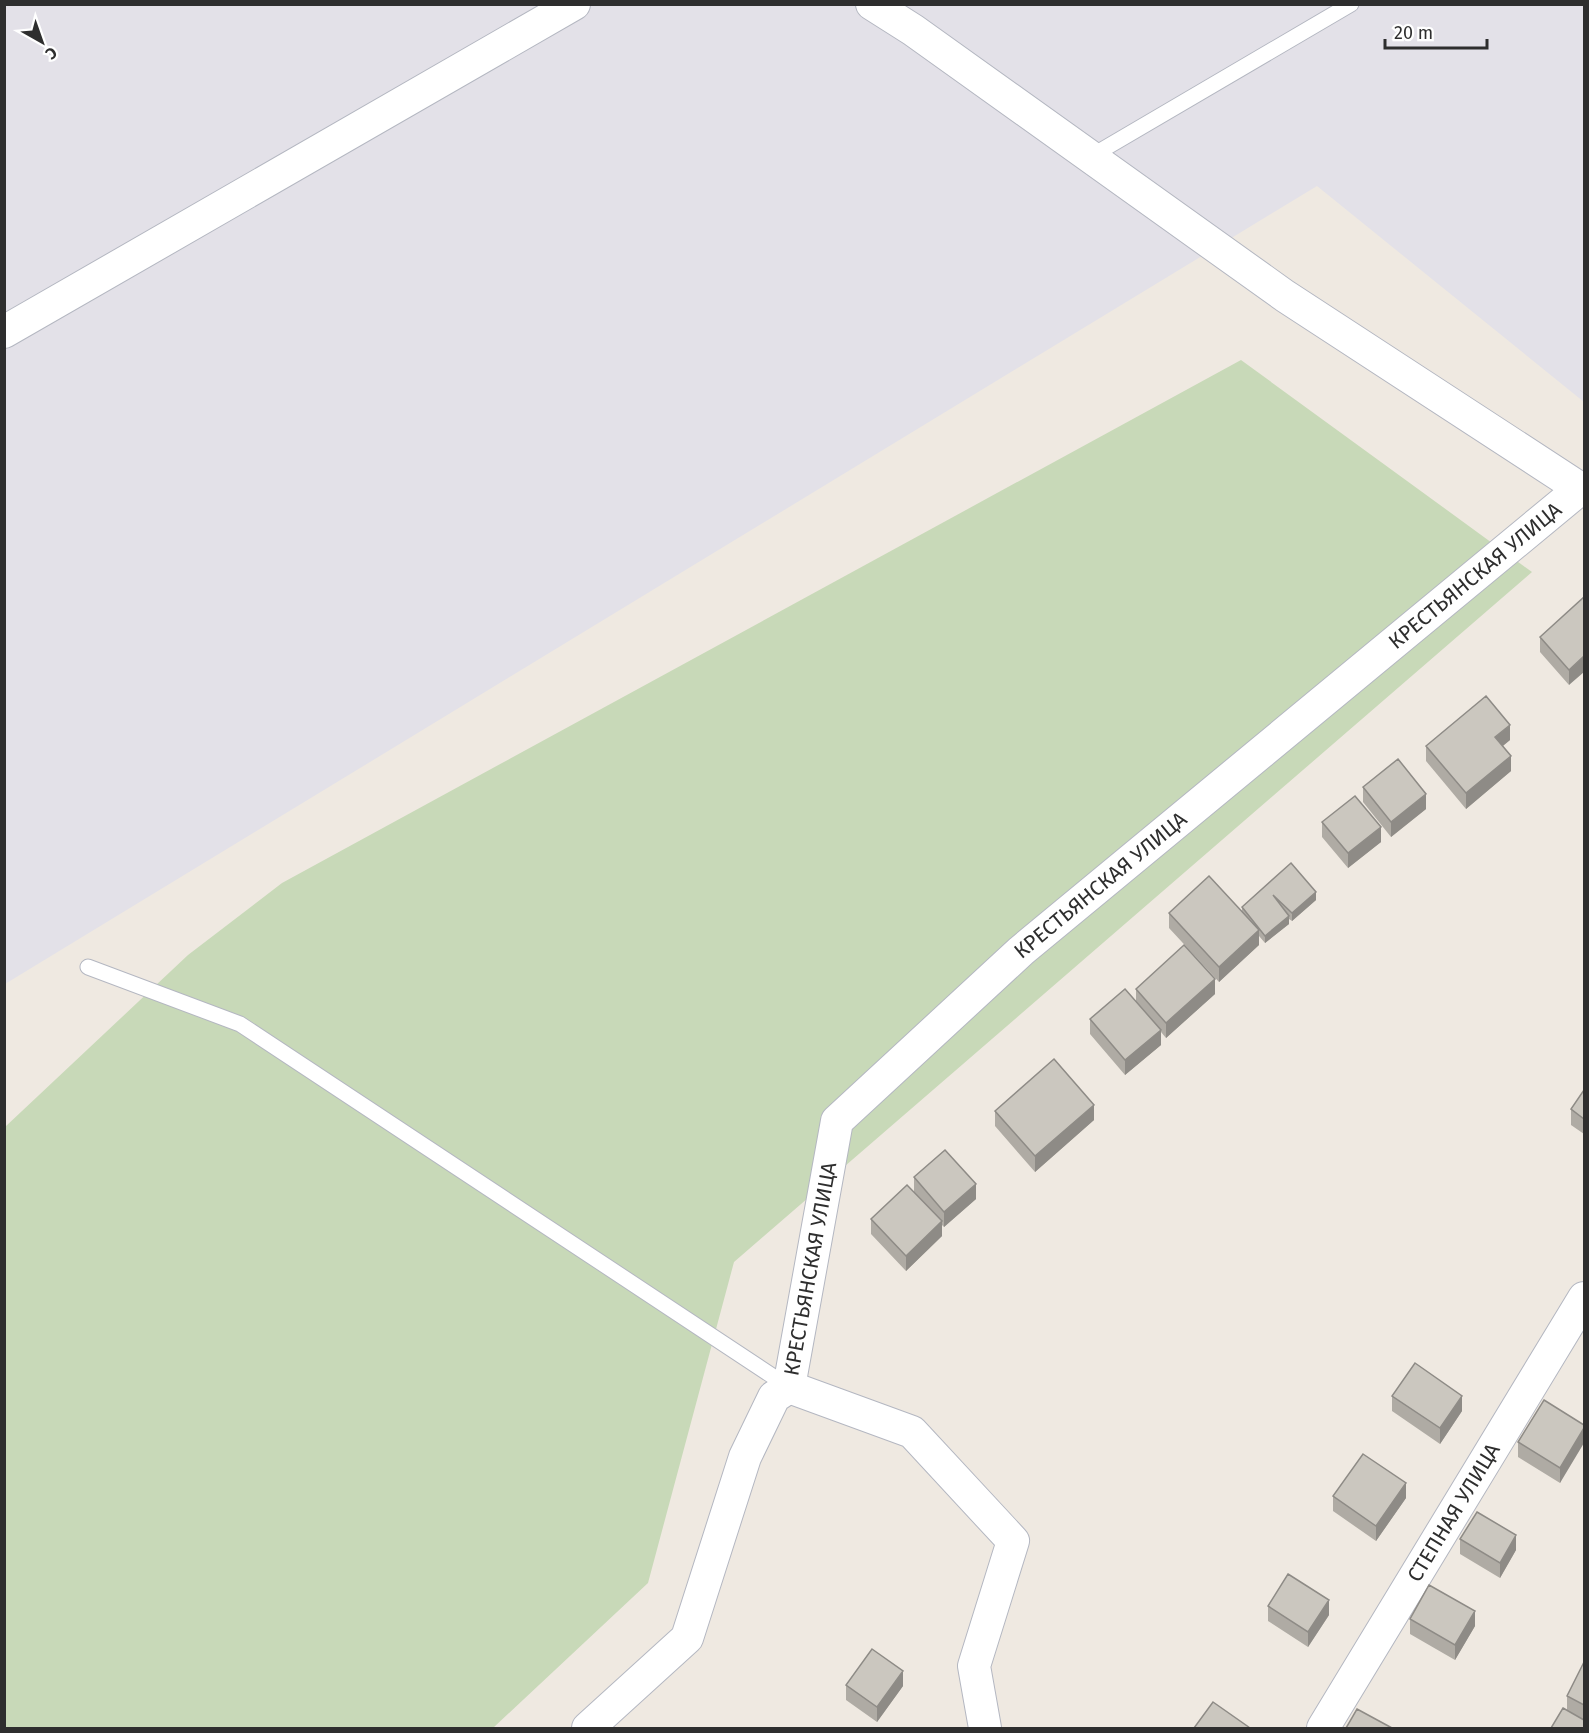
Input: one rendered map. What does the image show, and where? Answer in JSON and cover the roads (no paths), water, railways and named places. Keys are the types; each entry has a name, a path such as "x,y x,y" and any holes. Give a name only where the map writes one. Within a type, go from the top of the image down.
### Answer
{"street":[{"path":"4,332 574,4"},
{"path":"872,4 913,30 1285,296 1583,490"},
{"name":"КРЕСТЬЯНСКАЯ УЛИЦА","path":"789,1387 837,1121 1021,951 1583,490"},
{"name":"СТЕПНАЯ УЛИЦА","path":"1323,1728 1584,1298"},
{"path":"588,1728 687,1638 745,1458 774,1397 789,1387 912,1432 1013,1541 974,1666 985,1728"}],"lane":[{"path":"1090,157 1351,4"},
{"path":"88,967 240,1024 789,1387"}]}
